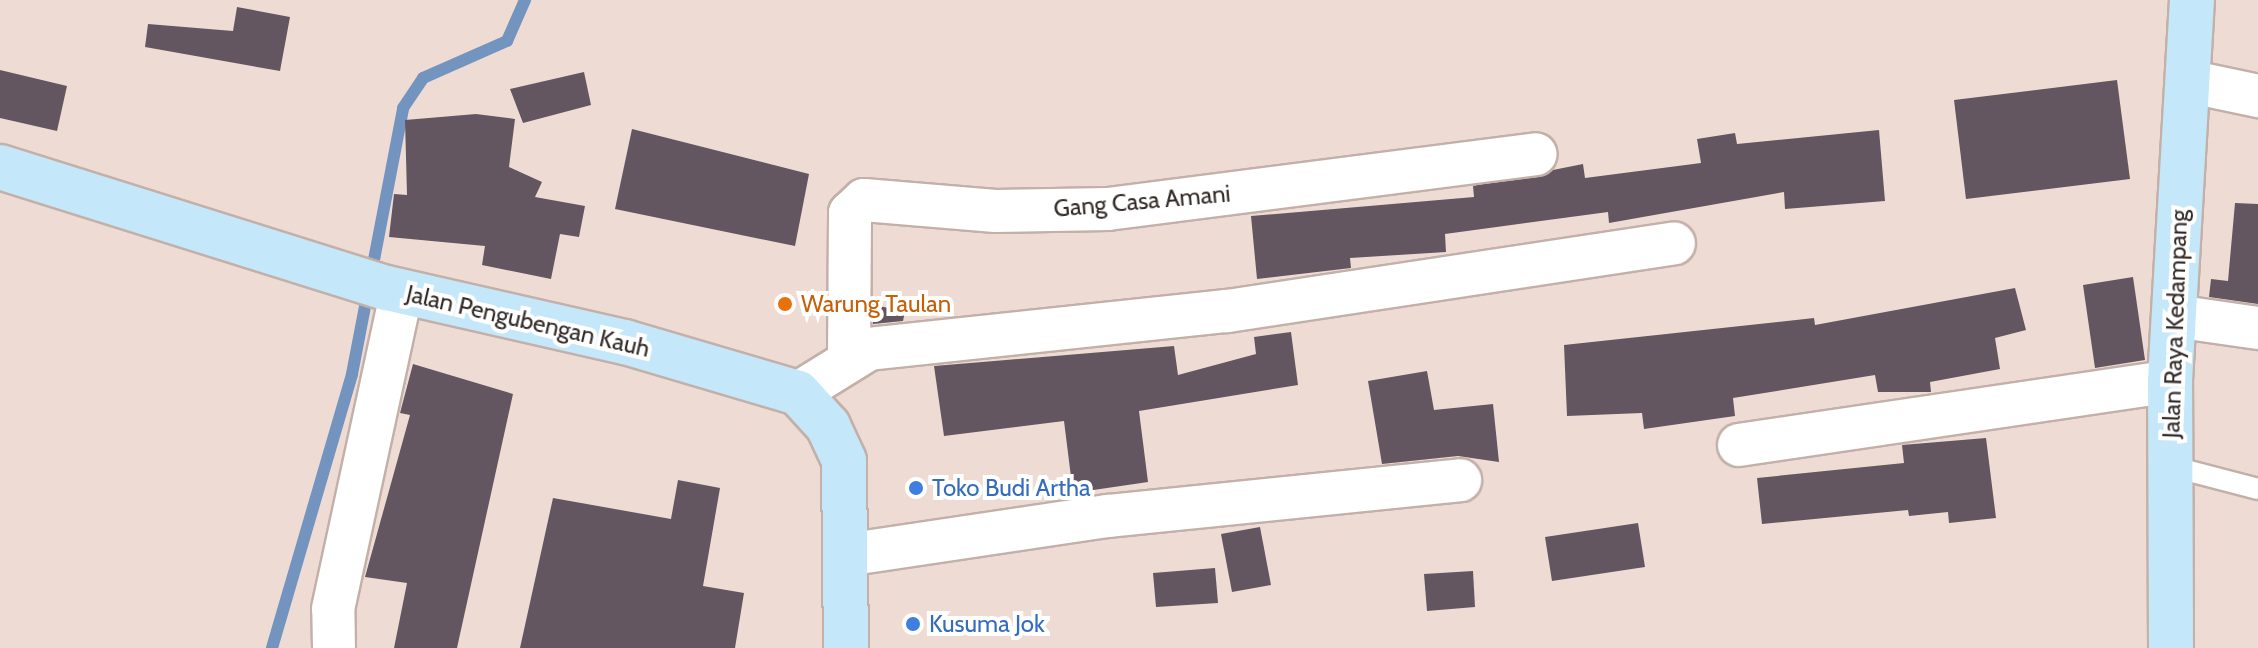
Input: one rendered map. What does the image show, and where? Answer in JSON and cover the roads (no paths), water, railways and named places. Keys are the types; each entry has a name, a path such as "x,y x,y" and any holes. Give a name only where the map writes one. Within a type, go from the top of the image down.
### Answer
{"street":[{"name":"Jalan Raya Kedampang","path":"2171,648 2170,381 2192,0"},
{"path":"2187,81 2258,96"},
{"name":"Gang Casa Amani","path":"849,359 850,213 864,200 996,211 1108,209 1535,154"},
{"name":"Jalan Pengubengan Kauh","path":"0,167 394,290 625,342 798,393"},
{"path":"846,648 844,461 828,426 798,393 869,349 1227,311 1674,243"},
{"path":"334,648 333,609 394,290"},
{"path":"2174,316 2258,328"},
{"path":"1739,445 2170,381"},
{"path":"846,555 1108,516 1460,480"}],"lane":[{"path":"2170,466 2258,489"}],"waterway":[{"path":"272,648 352,374 403,108 423,78 507,41 525,0"}],"place":[{"name":"Warung Taulan","path":"785,304"},
{"name":"Toko Budi Artha","path":"916,488"},
{"name":"Kusuma Jok","path":"913,624"}]}
